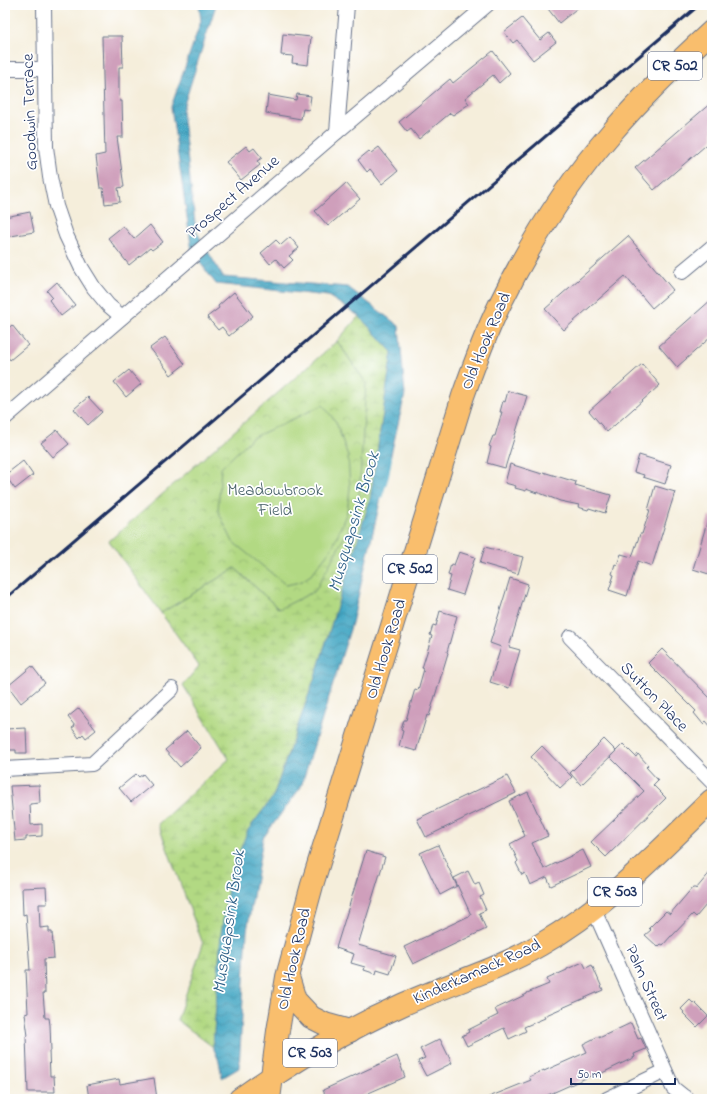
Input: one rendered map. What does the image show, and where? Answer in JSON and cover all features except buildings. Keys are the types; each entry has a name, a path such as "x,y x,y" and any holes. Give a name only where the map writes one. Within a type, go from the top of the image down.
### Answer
{"main road":[{"name":"Old Hook Road","path":"269,1099 278,1031 288,977 312,885 463,396 477,357 499,306 524,257 553,210 577,176 611,133 639,102 663,77 712,32"},
{"name":"Kinderkamack Road","path":"240,1099 271,1077 350,1030 404,1004 502,965 540,946 575,924 628,882 712,800"},
{"path":"288,977 295,1000 311,1017 325,1024 350,1030"}],"street":[{"name":"Goodwin Terrace","path":"44,5 46,147 56,206 66,235 81,267 94,288 108,305 122,317"},
{"path":"336,132 347,5"},
{"name":"Prospect Avenue","path":"5,418 336,132 487,5"},
{"path":"5,69 45,69"},
{"path":"682,272 712,247"},
{"name":"Sutton Place","path":"570,637 712,782"},
{"path":"5,769 92,764 172,690"},
{"name":"Palm Street","path":"594,910 673,1088 688,1099"},
{"path":"607,1099 666,1071"}],"green space":[{"path":"359,316 392,352 370,500 317,671 273,797 248,831 221,934 213,1047 177,1020 203,944 158,824 229,759 183,685 199,666 161,613 235,568 279,609 366,383 337,341"},
{"name":"Meadowbrook Field","path":"337,341 366,383 358,512 315,591 279,609 235,568 161,613 109,541"},
{"path":"323,405 336,422 348,456 350,488 347,512 333,546 311,575 300,582 286,585 233,542 218,511 221,468 252,438"}],"water":[{"path":"199,5 216,5 182,111 196,231 223,277 348,287 399,326 405,394 352,623 301,787 263,838 247,931 239,1068 222,1078 219,1061 213,1047 221,934 230,875 248,830 273,797 317,671 370,500 392,352 359,316 328,296 216,284 192,252 171,107 201,21"}],"waterway":[{"name":"Musquapsink Brook","path":"380,498 387,476 390,458"}],"railway":[{"path":"5,599 699,5"}]}
